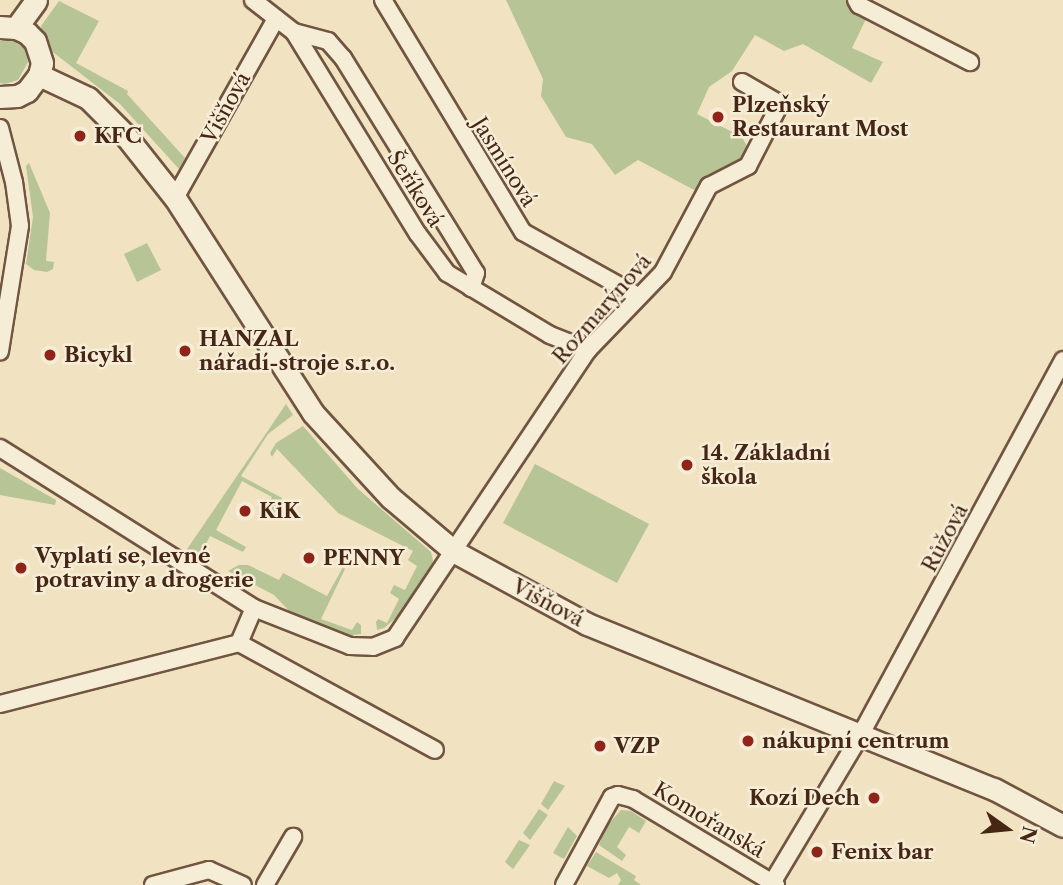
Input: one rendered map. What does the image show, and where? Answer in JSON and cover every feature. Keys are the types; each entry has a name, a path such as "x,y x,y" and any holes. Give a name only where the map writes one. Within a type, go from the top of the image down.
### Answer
{"street":[{"path":"0,97 17,96 27,91 39,75 42,63 35,41 8,27 36,0"},
{"name":"Šeříková","path":"253,0 294,32 418,234 447,273 550,335 588,350"},
{"name":"Jasmínová","path":"383,0 523,232 638,296"},
{"path":"856,0 859,5 971,62"},
{"name":"Višňová","path":"175,198 276,19"},
{"path":"294,32 328,41 343,58 476,273 471,288"},
{"name":"Višňová","path":"39,75 88,99 125,135 175,198 313,414 391,498 455,552 587,624 995,789 1063,826"},
{"name":"Rozmarýnová","path":"0,448 254,608 350,646 373,647 395,638 588,350 663,272 709,186 748,166 780,104 742,82"},
{"path":"0,128 14,182 20,226 0,351"},
{"name":"Růžová","path":"774,884 949,575 1063,360"},
{"path":"239,643 254,608"},
{"path":"0,704 239,643 435,750"},
{"name":"Komořanská","path":"564,885 612,797 618,795 634,799 774,884"},
{"path":"265,885 293,837"},
{"path":"153,885 209,870 243,885"}],"green space":[{"path":"506,0 849,0 866,19 852,48 883,62 871,83 803,44 784,51 755,35 732,71 709,87 697,114 742,137 750,152 738,167 696,191 638,160 615,175 592,144 566,137 541,96 543,79"},
{"path":"59,1 99,21 76,63 128,91 127,94 185,158 179,169 120,104 45,46 41,26"},
{"path":"12,40 24,48 28,62 18,80 0,83 0,41"},
{"path":"29,163 50,213 46,261 54,262 53,269 47,272 34,270 26,264 33,217 26,166"},
{"path":"147,243 161,270 137,282 124,254"},
{"path":"286,404 293,415 268,434 241,476 282,498 273,516 264,512 272,497 242,481 216,530 246,547 243,552 210,536 202,552 209,557 196,563 183,555"},
{"path":"303,426 358,489 431,552 433,561 430,569 396,618 384,628 377,630 376,622 378,619 387,623 399,599 390,593 394,585 405,590 417,566 408,560 413,551 338,513 277,449 272,457 270,453 276,443"},
{"path":"535,464 649,524 617,583 503,523"},
{"path":"0,468 56,500 55,505 0,495"},
{"path":"239,565 248,565 279,580 283,573 327,596 343,567 345,569 321,619 352,630 357,622 361,625 361,634 353,635 356,639 337,635 294,616 274,595 228,571"},
{"path":"554,781 565,786 548,810 541,804"},
{"path":"539,809 548,815 530,840 523,833"},
{"path":"621,810 631,811 646,821 639,833 629,827 617,847 626,855 622,861 599,845 606,827"},
{"path":"568,827 577,836 564,859 553,853"},
{"path":"519,840 530,845 513,869 505,862"},
{"path":"596,852 636,876 634,880 641,885 618,885 621,880 617,873 609,878 587,866"}],"place":[{"name":"Plzeňský Restaurant Most","path":"718,117"},
{"name":"KFC","path":"80,136"},
{"name":"HANZAL nářadí-stroje s.r.o.","path":"185,351"},
{"name":"Bicykl","path":"50,355"},
{"name":"14. Základní škola","path":"687,465"},
{"name":"KiK","path":"245,511"},
{"name":"PENNY","path":"309,558"},
{"name":"Vyplatí se, levné potraviny a drogerie","path":"21,568"},
{"name":"nákupní centrum","path":"748,741"},
{"name":"VZP","path":"600,746"},
{"name":"Kozí Dech","path":"874,798"},
{"name":"Fenix bar","path":"817,852"}]}
